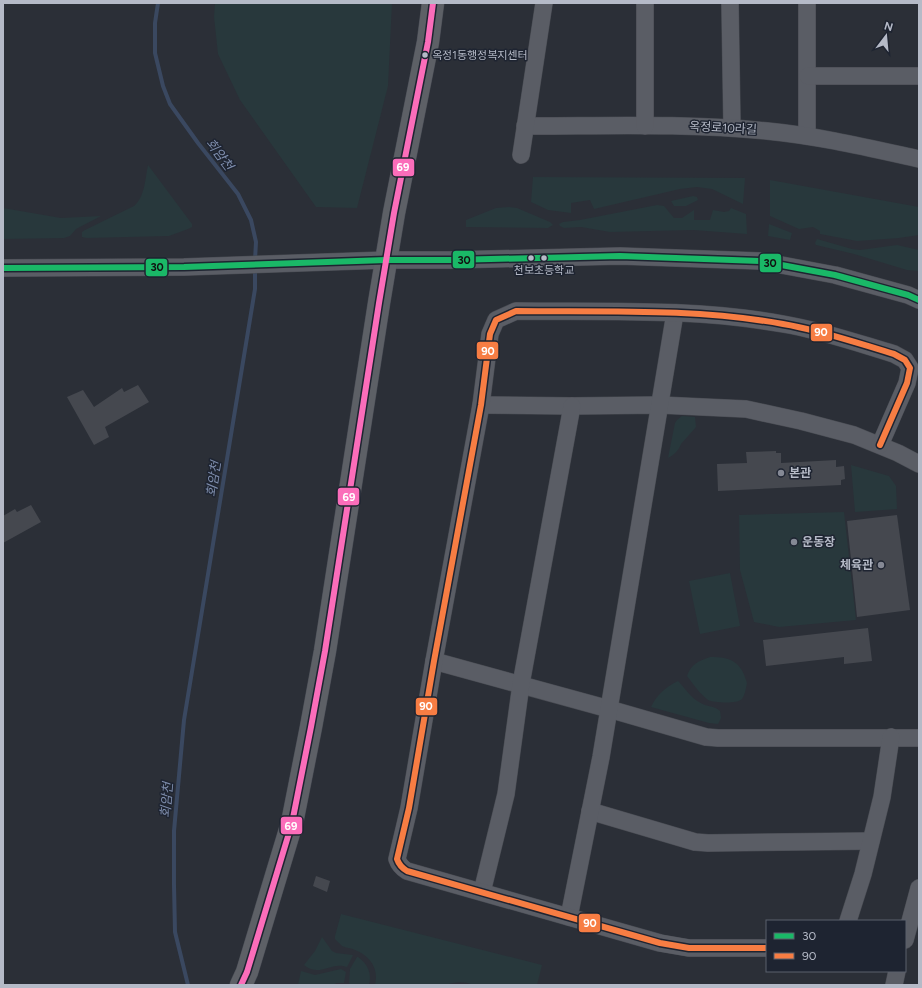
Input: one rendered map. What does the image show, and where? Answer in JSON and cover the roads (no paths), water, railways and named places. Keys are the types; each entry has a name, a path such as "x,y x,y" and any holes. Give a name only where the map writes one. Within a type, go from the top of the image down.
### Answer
{"main road":[{"path":"244,979 292,823 325,651 386,260 428,42 433,3"}],"street":[{"path":"521,154 544,3"},
{"path":"645,3 645,126"},
{"path":"730,3 732,128"},
{"path":"806,3 808,76 807,136"},
{"path":"808,76 919,76"},
{"name":"옥정로10라길","path":"525,126 692,126 767,130 807,136 919,159"},
{"path":"3,268 184,267 386,260 620,256 760,261 835,275 908,295 919,300"},
{"path":"766,948 689,948 660,942 482,892 407,870 400,866 397,859 409,808 434,661 481,405 490,334 496,320 516,311 693,314 783,324 816,332 900,357 905,360 910,368 909,377 880,446"},
{"path":"569,917 609,708 675,313"},
{"path":"481,405 660,405 746,409 847,432 898,453 919,464"},
{"path":"482,892 506,794 521,684 572,406"},
{"path":"434,661 712,737 919,738"},
{"path":"848,920 882,797 891,737"},
{"path":"590,811 695,842 871,841"},
{"path":"906,936 919,888"},
{"path":"894,985 897,972"}],"waterway":[{"name":"회암천","path":"158,3 155,23 155,53 163,86 170,104 238,194 251,220 256,242 255,260"},
{"name":"회암천","path":"188,985 175,932 174,885 174,831 184,720 255,289 255,269"}],"place":[{"name":"옥정1동행정복지센터","path":"425,55"},
{"name":"천보초등학교","path":"544,258"},
{"name":"본관","path":"781,473"},
{"name":"운동장","path":"794,542"},
{"name":"체육관","path":"881,565"}]}
